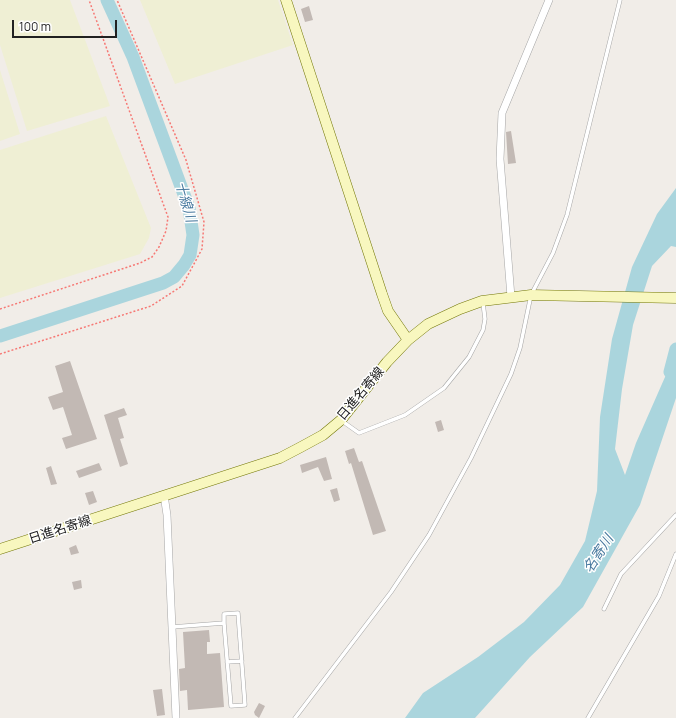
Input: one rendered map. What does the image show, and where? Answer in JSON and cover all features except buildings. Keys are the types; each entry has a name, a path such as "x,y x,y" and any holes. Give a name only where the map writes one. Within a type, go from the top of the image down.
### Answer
{"main road":[{"path":"286,0 388,311 408,340"},
{"name":"日進名寄線","path":"0,549 280,458 323,435 341,420 387,362 408,340 444,316 482,301 531,295 676,298"}],"street":[{"path":"511,297 500,159 502,113 549,0"},
{"path":"164,495 167,515 176,718"}],"lane":[{"path":"294,718 391,592 429,535 471,458 511,374 520,348 531,295 553,253 567,215 620,0"},
{"path":"341,420 359,433 405,415 444,388 469,357 483,330 485,318 482,301"},
{"path":"604,609 621,574 676,515"},
{"path":"588,718 659,596 676,554"},
{"path":"238,613 242,661 245,705 231,706 224,614 238,613"},
{"path":"172,627 224,623"},
{"path":"228,662 242,661"}],"path":[{"path":"0,309 140,263 152,257 159,248 166,231 168,217 90,0"},
{"path":"0,354 151,306 182,286 202,249 204,222 186,160 117,0"}],"green space":[{"path":"0,0 70,0 110,106 27,131 0,45"},
{"path":"140,0 278,0 293,45 175,84"},
{"path":"0,70 20,134 0,141"},
{"path":"106,116 151,228 149,238 140,254 0,298 0,150"}],"water":[{"path":"676,188 676,247 671,246 652,266 633,325 622,389 615,449 625,475 636,443 676,352 676,398 640,505 583,607 530,657 475,718 405,718 423,693 478,657 524,622 560,585 585,541 597,491 600,417 612,339 632,267 657,214"}],"waterway":[{"name":"十線川","path":"0,336 163,283 174,277 190,255 193,235 189,208 133,57 107,0"},
{"name":"名寄川","path":"670,372 676,349"}]}
